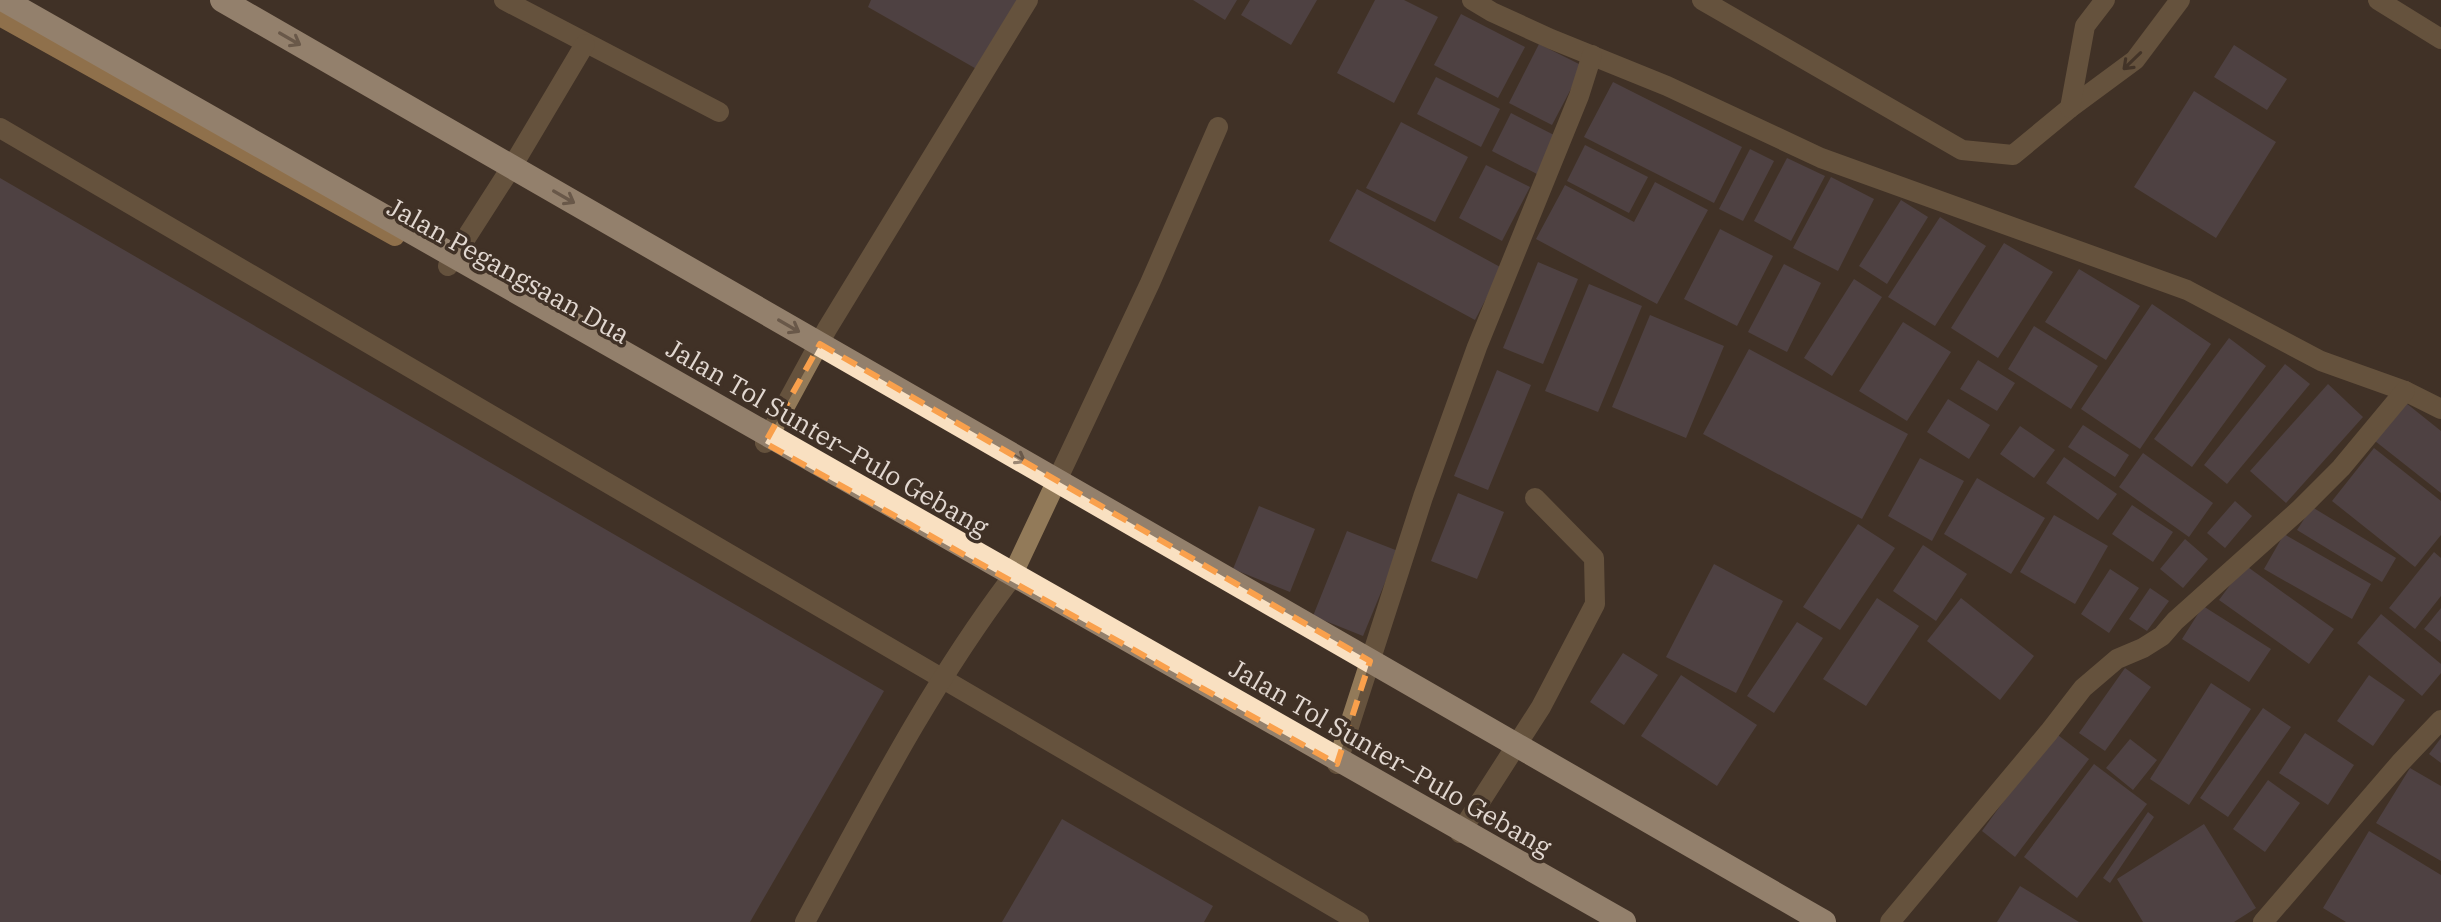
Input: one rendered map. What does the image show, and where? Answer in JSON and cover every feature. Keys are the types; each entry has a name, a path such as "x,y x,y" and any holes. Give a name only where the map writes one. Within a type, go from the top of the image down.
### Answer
{"highway":[{"name":"Jalan Tol Sunter–Pulo Gebang","path":"4,0 1622,922"},
{"path":"222,0 1824,922"}],"main road":[{"name":"Jalan Pegangsaan Dua","path":"0,16 1622,922"}],"street":[{"path":"504,0 719,112"},
{"path":"765,443 827,329 1028,0"},
{"path":"1472,0 1516,23 1722,110 1821,158 2187,290 2321,361 2405,391 2441,409"},
{"path":"2070,108 2085,26 2105,0"},
{"path":"1706,1 1962,150 2013,155 2135,60 2180,0"},
{"path":"2378,0 2441,39"},
{"path":"448,266 585,44"},
{"path":"1337,764 1423,497 1477,347 1579,96 1592,55"},
{"path":"805,922 911,728 1010,580 1150,283 1218,127"},
{"path":"0,128 1359,922"},
{"path":"1890,922 2083,688 2117,659 2162,636 2299,510 2341,468 2405,391"},
{"path":"1460,833 1541,707 1595,604 1594,558 1535,498"},
{"path":"2263,922 2441,720"}],"highlighted area":[{"path":"820,344 1370,661 1337,764 765,443"}],"building":[{"path":"871,0 1020,0 980,71 868,7"},
{"path":"1193,0 1237,0 1225,20"},
{"path":"1250,0 1317,0 1291,45 1241,15"},
{"path":"1375,0 1404,0 1438,17 1394,103 1337,73"},
{"path":"1461,14 1525,47 1498,98 1434,65"},
{"path":"1539,44 1583,66 1552,125 1509,103"},
{"path":"2234,45 2287,79 2267,110 2214,77"},
{"path":"1436,77 1500,109 1481,147 1417,114"},
{"path":"1613,82 1742,147 1714,203 1584,137"},
{"path":"2194,91 2276,142 2216,238 2134,187"},
{"path":"1511,113 1556,136 1537,174 1492,151"},
{"path":"1401,122 1468,157 1435,222 1366,188"},
{"path":"1585,145 1648,177 1629,213 1567,181"},
{"path":"1750,149 1774,161 1743,221 1719,209"},
{"path":"1787,158 1825,176 1791,241 1754,221"},
{"path":"1486,165 1530,187 1502,241 1459,218"},
{"path":"1831,177 1874,199 1838,271 1793,248"},
{"path":"0,178 884,691 750,922 0,922"},
{"path":"1655,182 1708,210 1657,304 1536,239 1565,185 1634,222"},
{"path":"1357,189 1502,268 1475,320 1329,241"},
{"path":"1901,200 1928,217 1887,284 1859,266"},
{"path":"1940,217 1986,246 1935,326 1888,297"},
{"path":"1720,229 1773,256 1737,326 1684,299"},
{"path":"2004,243 2053,272 1998,358 1951,328"},
{"path":"1538,262 1578,279 1543,364 1503,348"},
{"path":"1784,264 1821,283 1787,352 1748,332"},
{"path":"2079,269 2140,306 2106,360 2045,322"},
{"path":"1854,279 1882,297 1832,376 1804,358"},
{"path":"1589,284 1642,306 1598,412 1545,391"},
{"path":"2152,304 2211,344 2140,449 2081,409"},
{"path":"1650,315 1724,346 1686,438 1612,407"},
{"path":"1903,322 1951,352 1907,421 1859,391"},
{"path":"2034,326 2098,366 2071,409 2008,369"},
{"path":"2229,338 2266,366 2192,467 2154,439"},
{"path":"1749,349 1908,434 1862,519 1703,434"},
{"path":"1978,360 2015,383 1997,411 1960,389"},
{"path":"2285,364 2310,384 2227,484 2204,465"},
{"path":"1497,370 1531,385 1488,490 1454,476"},
{"path":"2328,384 2363,417 2286,503 2250,471"},
{"path":"1948,399 1990,425 1969,459 1927,432"},
{"path":"2406,403 2441,431 2441,493 2375,441"},
{"path":"2083,425 2129,455 2115,477 2068,447"},
{"path":"2020,426 2055,450 2034,478 2000,454"},
{"path":"2374,448 2441,501 2441,535 2415,567 2332,501"},
{"path":"2143,453 2213,503 2189,537 2119,487"},
{"path":"2064,457 2117,494 2098,520 2046,483"},
{"path":"1920,458 1964,481 1932,541 1888,516"},
{"path":"1977,478 2045,518 2011,574 1944,534"},
{"path":"1458,493 1504,512 1477,579 1431,561"},
{"path":"2235,501 2252,516 2225,548 2207,533"},
{"path":"2132,505 2173,532 2153,562 2112,534"},
{"path":"1259,506 1315,529 1290,592 1233,569"},
{"path":"2312,507 2396,558 2382,582 2297,530"},
{"path":"2054,515 2108,546 2075,604 2020,572"},
{"path":"1858,524 1895,548 1840,630 1803,607"},
{"path":"1347,531 1398,551 1363,636 1313,616"},
{"path":"2284,534 2371,584 2352,619 2264,569"},
{"path":"2185,539 2208,559 2183,588 2160,569"},
{"path":"1923,545 1967,574 1936,621 1893,591"},
{"path":"2434,552 2441,558 2441,596 2415,629 2389,608"},
{"path":"1714,564 1783,601 1736,693 1666,657"},
{"path":"2245,565 2334,629 2309,664 2219,600"},
{"path":"2110,569 2139,588 2109,633 2081,614"},
{"path":"2150,588 2169,601 2147,631 2129,619"},
{"path":"1877,598 1919,626 1866,706 1823,679"},
{"path":"1961,598 2034,656 2000,700 1927,641"},
{"path":"2203,606 2271,649 2249,682 2182,639"},
{"path":"2441,608 2441,642 2424,629"},
{"path":"2381,614 2441,664 2441,673 2422,696 2357,643"},
{"path":"1797,622 1823,638 1774,713 1747,696"},
{"path":"1623,653 1658,675 1624,725 1590,702"},
{"path":"2125,668 2151,687 2105,751 2079,733"},
{"path":"1681,675 1757,725 1717,786 1641,736"},
{"path":"2369,675 2405,700 2373,746 2337,721"},
{"path":"2211,683 2251,709 2189,805 2150,779"},
{"path":"2263,708 2291,727 2228,817 2200,798"},
{"path":"2054,732 2089,759 2015,857 1982,831"},
{"path":"2305,733 2354,765 2328,805 2279,773"},
{"path":"2441,738 2441,763 2429,754"},
{"path":"2130,739 2157,760 2133,790 2106,768"},
{"path":"2094,764 2147,804 2077,898 2024,857"},
{"path":"2410,768 2441,786 2441,861 2376,823"},
{"path":"2268,780 2300,803 2265,852 2233,829"},
{"path":"2148,812 2154,817 2110,883 2103,878"},
{"path":"1062,819 1213,906 1204,922 1002,922"},
{"path":"2204,824 2256,908 2234,922 2143,922 2117,879"},
{"path":"2369,831 2441,875 2441,922 2346,922 2323,908"},
{"path":"2020,886 2079,922 1997,922"}]}
